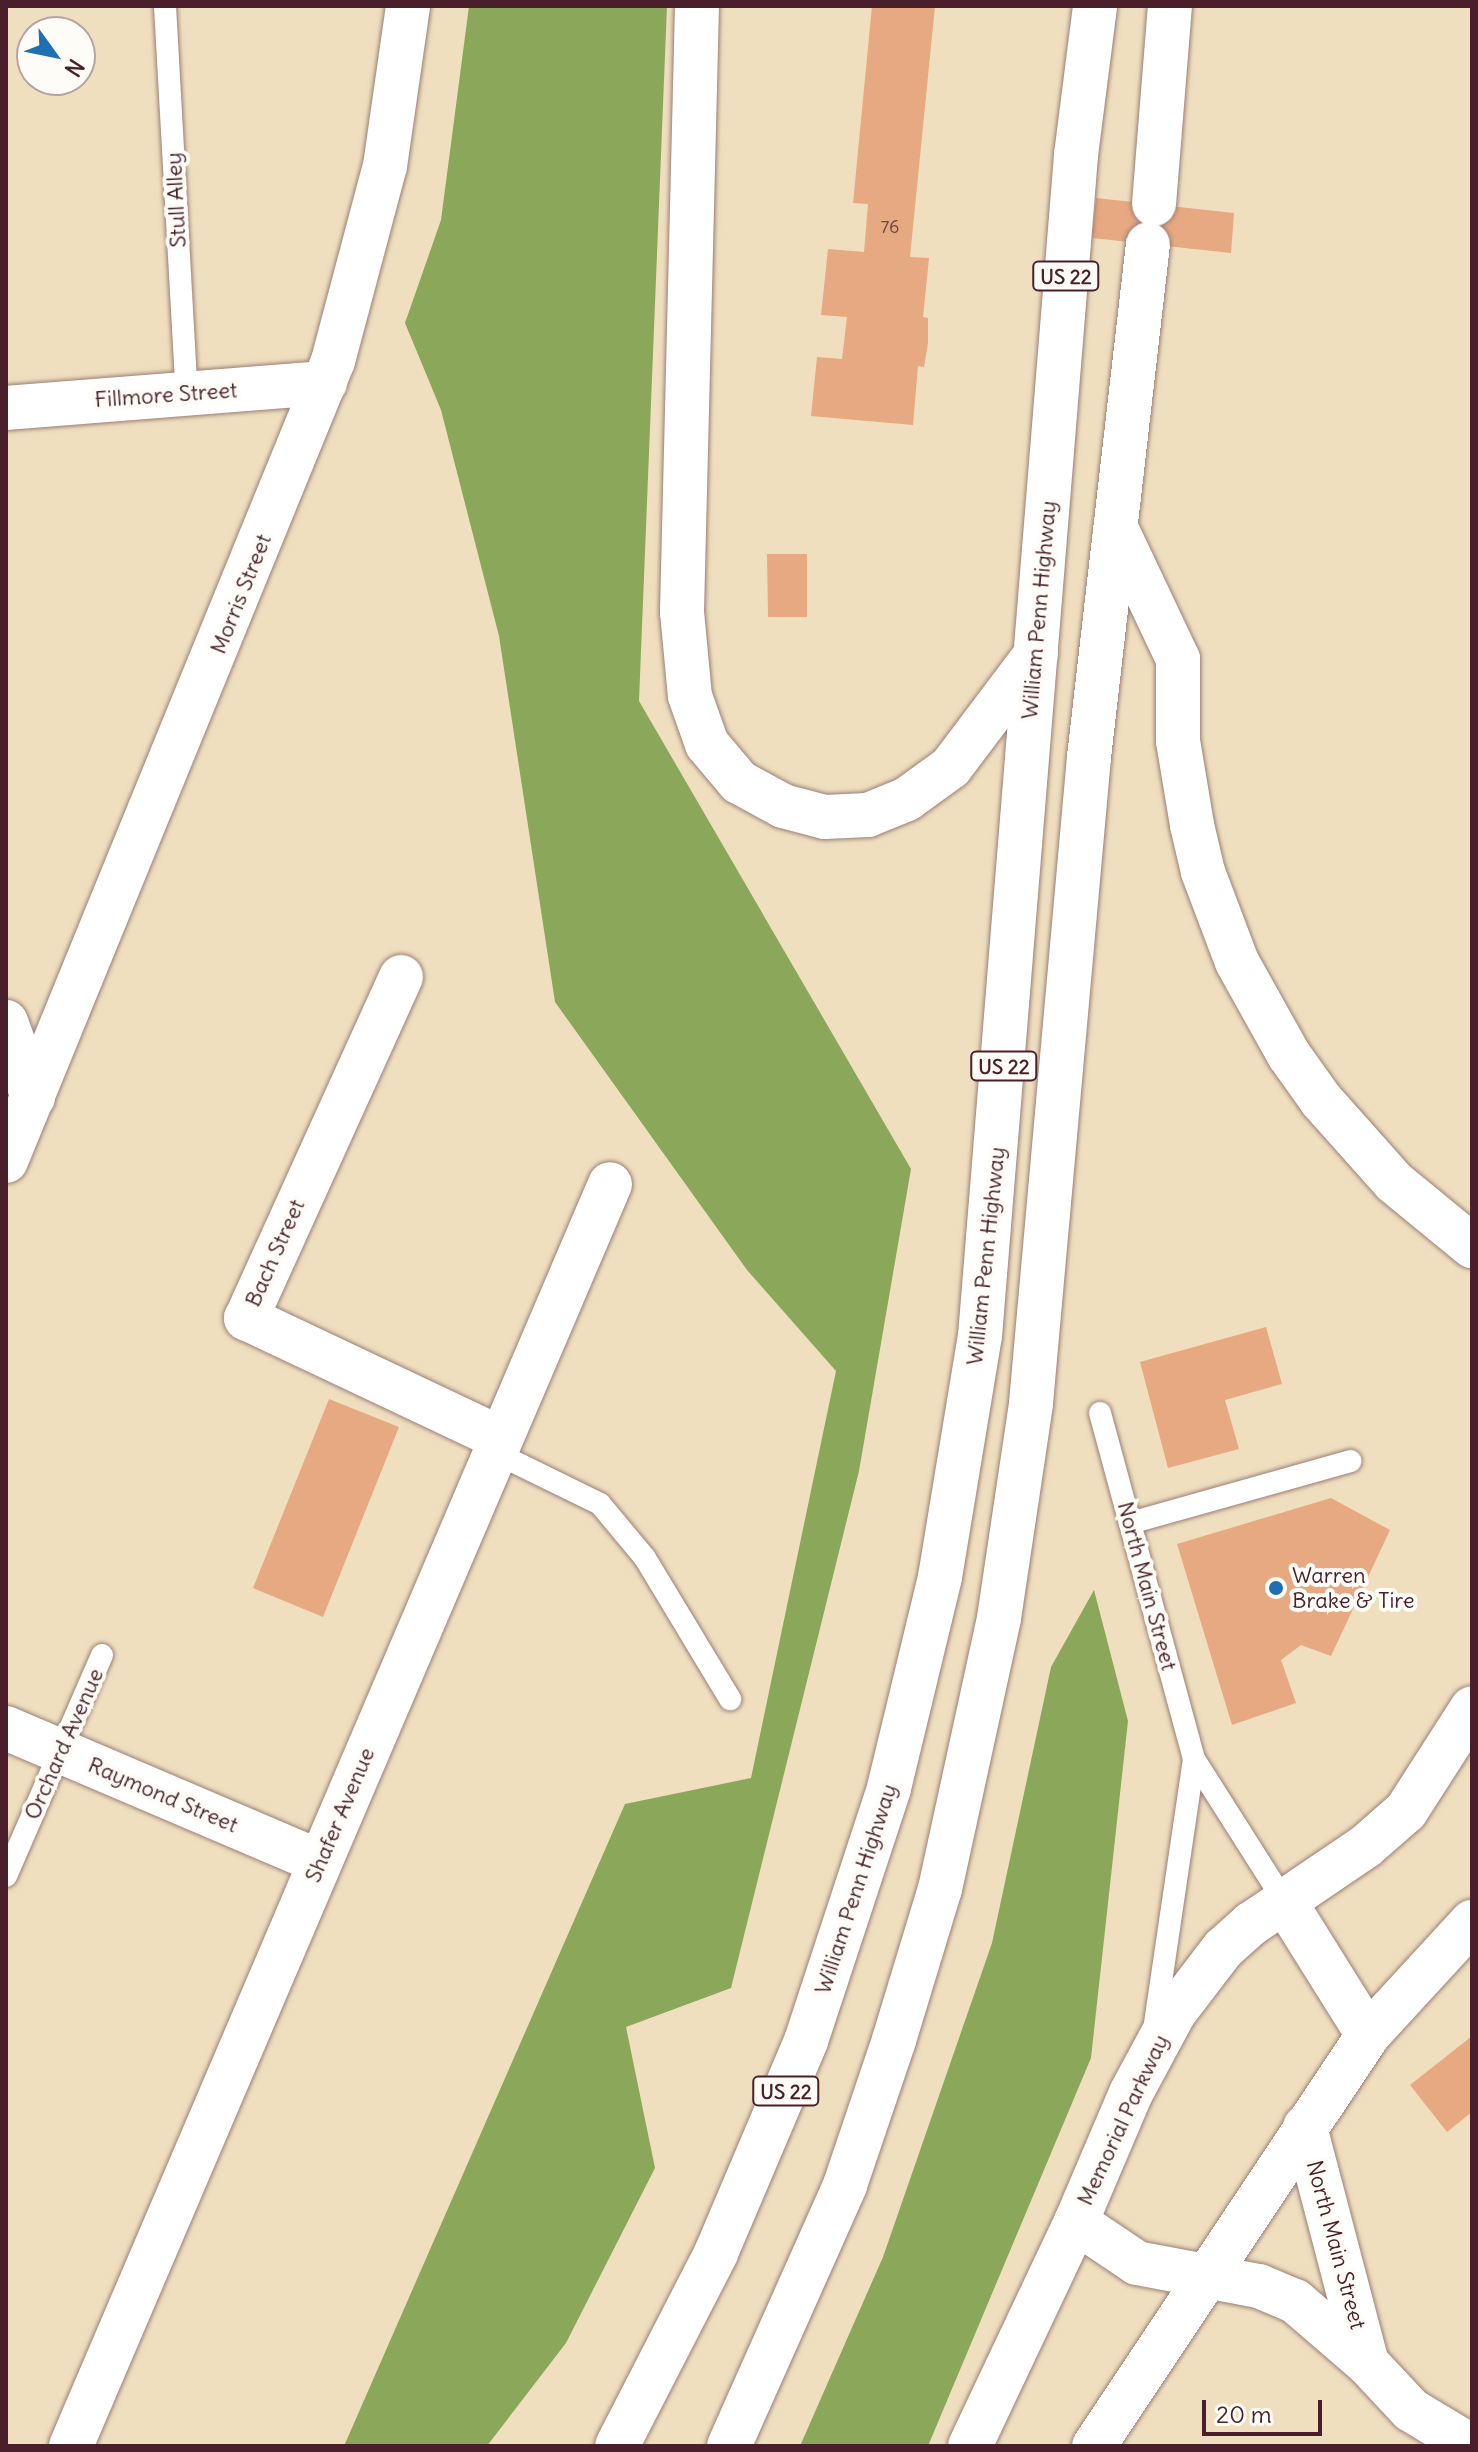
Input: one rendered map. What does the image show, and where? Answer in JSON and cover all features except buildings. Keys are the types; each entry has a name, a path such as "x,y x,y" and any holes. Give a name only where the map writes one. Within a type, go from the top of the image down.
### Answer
{"main road":[{"name":"Morris Street","path":"6,1161 325,383 385,166 408,6"},
{"path":"697,6 682,612 690,696 707,744 739,782 783,806 825,817 868,815 907,799 951,767 1036,654"},
{"name":"William Penn Highway","path":"617,2446 716,2253 806,2041 866,1866 923,1659 980,1336 1076,155 1095,6"},
{"name":"US 22","path":"729,2446 792,2310 869,2116 940,1889 982,1704 1016,1531 1031,1403 1089,757 1151,224 1170,6"},
{"name":"Fillmore Street","path":"6,408 325,383"},
{"path":"1116,527 1178,659 1178,741 1192,825 1203,872 1237,962 1289,1055 1329,1110 1394,1182 1472,1246"},
{"name":"Bach Street","path":"401,977 246,1318 497,1445"},
{"path":"6,1022 33,1097"},
{"name":"Shafer Avenue","path":"71,2446 610,1184"},
{"name":"Memorial Parkway","path":"970,2446 1076,2222 1151,2052 1223,1949 1283,1899 1366,1846 1406,1811 1472,1708"},
{"name":"Raymond Street","path":"6,1728 320,1862"},
{"path":"1283,1899 1368,2035"},
{"path":"1094,2446 1368,2035 1472,1922"},
{"name":"North Main Street","path":"1305,2127 1367,2363"},
{"name":"North Main Street","path":"1076,2222 1137,2263 1259,2286 1295,2301 1367,2363 1411,2410 1471,2446"}],"lane":[{"name":"Stull Alley","path":"165,6 187,394"},
{"name":"North Main Street","path":"1100,1413 1194,1759"},
{"path":"497,1445 600,1504 645,1558 730,1699"},
{"path":"1130,1523 1350,1461"},
{"name":"Orchard Avenue","path":"6,1876 102,1655"},
{"path":"1194,1759 1283,1899"},
{"path":"1151,2052 1194,1759"}],"green space":[{"path":"469,6 667,6 639,701 911,1169 859,1471 731,1988 626,2027 655,2168 566,2343 487,2446 344,2446 625,1804 751,1778 836,1371 747,1270 555,1002 499,636 441,410 405,323 441,220"},
{"path":"1094,1590 1128,1721 1091,2058 928,2446 800,2446 883,2257 992,1943 1051,1667"}],"place":[{"name":"Warren Brake & Tire","path":"1276,1588"}]}
